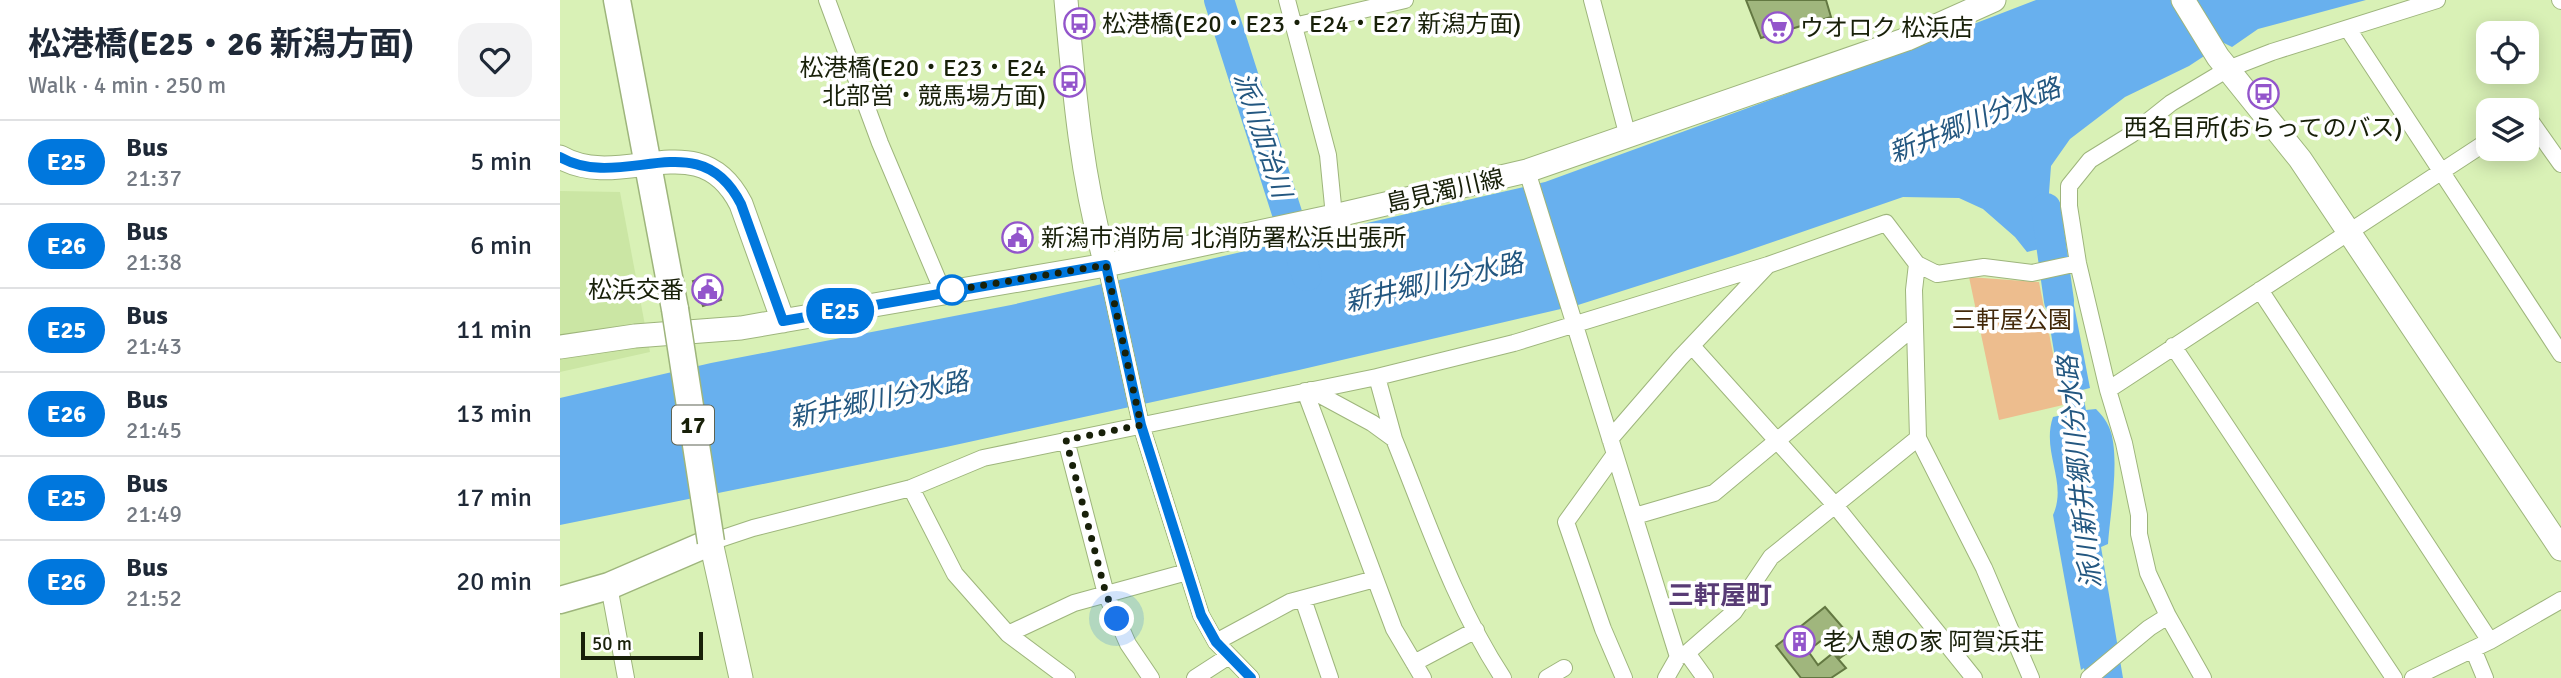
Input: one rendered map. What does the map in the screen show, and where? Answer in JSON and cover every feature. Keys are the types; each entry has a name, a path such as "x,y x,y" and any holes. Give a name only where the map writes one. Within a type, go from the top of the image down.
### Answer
{"main road":[{"name":"17","path":"617,0 676,309 711,542"},
{"path":"1066,0 1080,137 1091,211 1106,265"},
{"name":"島見濁川線","path":"560,347 635,336 741,328 783,321 1106,265 1334,216 1530,181 1628,137 1908,39 1994,0"},
{"path":"2183,0 2223,63 2300,159 2559,541"},
{"path":"560,157 578,165 607,169 690,162 712,169 727,182 741,204 783,321"},
{"path":"560,600 609,586 711,542 741,678"}],"street":[{"path":"1287,0 1328,155 1334,216"},
{"path":"1294,26 1376,3 1405,0"},
{"path":"1592,0 1628,137"},
{"path":"2203,678 2168,616 2148,573 2124,443 2108,390 2078,263 2069,206 2069,186 2090,160 2132,134 2223,63 2272,52 2437,0"},
{"path":"833,2 880,143 943,292"},
{"path":"2348,29 2561,354"},
{"path":"2539,133 2561,164"},
{"path":"2108,390 2476,149"},
{"path":"1530,181 1635,516 1683,655 1705,678"},
{"path":"711,542 753,528 911,488 983,458 1377,377 1514,343 1572,318 1768,265 1886,223 1917,264 1937,274 1984,267 2032,273 2078,263"},
{"path":"1917,264 1914,290 1918,438 1984,568 2031,678"},
{"path":"1106,265 1141,425 1201,615 1216,642 1251,678"},
{"path":"1624,678 1603,629 1566,522 1613,447 1692,345 1768,265"},
{"path":"2260,290 2490,641"},
{"path":"1635,516 1714,493 1915,326"},
{"path":"1692,345 1834,504 1974,678"},
{"path":"2173,346 2394,678"},
{"path":"1377,377 1394,439 1458,594 1503,678"},
{"path":"1308,391 1372,424 1394,439"},
{"path":"1308,391 1394,629 1423,678"},
{"path":"1666,678 1683,655 1734,612 1771,557 1918,438"},
{"path":"1066,440 1106,594 1128,644 1151,678"},
{"path":"911,488 955,574 1008,634 1067,678"},
{"path":"1008,634 1074,603 1187,572"},
{"path":"1216,642 1290,602 1375,579"},
{"path":"609,586 626,678"},
{"path":"1303,599 1330,678"},
{"path":"2414,678 2490,641 2561,600"},
{"path":"2089,678 2149,628 2168,616"},
{"path":"1414,663 1476,630"},
{"path":"2473,649 2485,678"},
{"path":"1195,678 1229,656"},
{"path":"1547,678 1564,668"}],"shaded area":[{"path":"560,191 620,192 650,352 560,372"}],"green space":[{"name":"三軒屋公園","path":"1969,277 2039,282 2063,405 1999,420"}],"water":[{"name":"新井郷川分水路","path":"2036,0 2366,0 2258,29 2232,47 2224,43 2189,66 2125,97 2070,139 2051,166 2049,193 2057,245 2027,252 2015,237 1983,209 1959,198 1903,197 1578,305 1299,370 946,447 560,525 560,398 711,363 1011,305 1545,182"},
{"path":"2068,274 2090,388 2082,390 2086,410 2096,409 2108,424 2114,452 2108,544 2101,547 2123,678 2086,678 2084,668 2081,670 2053,515 2058,491 2050,430 2053,417 2071,413 2068,393 2061,394 2042,279"}],"building":[{"name":"ウオロク 松浜店","path":"1746,0 1826,0 1831,17 1761,38"},
{"name":"松浜交番","path":"711,275 721,300 703,306 693,281"},
{"name":"老人憩の家 阿賀浜荘","path":"1825,607 1858,645 1840,658 1823,639 1808,651 1818,665 1833,653 1846,668 1831,678 1801,678 1776,646"}],"waterway":[{"name":"派川加治川","path":"1219,0 1307,276"},
{"name":"派川新井郷川分水路","path":"2046,208 2059,301"}],"bus line":[{"name":"E25","path":"560,157 578,165 607,169 690,162 704,165 722,176 741,204 783,321 1106,265 1141,425 1201,615 1216,642 1251,678"}],"place":[{"name":"松港橋(E20・E23・E24・E27 新潟方面)","path":"1079,24"},
{"name":"ウオロク 松浜店","path":"1777,28"},
{"name":"松港橋(E20・E23・E24 北部営・競馬場方面)","path":"1069,82"},
{"name":"西名目所(おらってのバス)","path":"2263,94"},
{"name":"新潟市消防局 北消防署松浜出張所","path":"1018,238"},
{"name":"松浜交番","path":"707,290"},
{"name":"老人憩の家 阿賀浜荘","path":"1800,642"}],"district":[{"name":"三軒屋町","path":"1720,596"}],"route":[{"path":"952,290 943,292 1106,265 1141,425 1066,440 1106,594 1117,619"}]}
